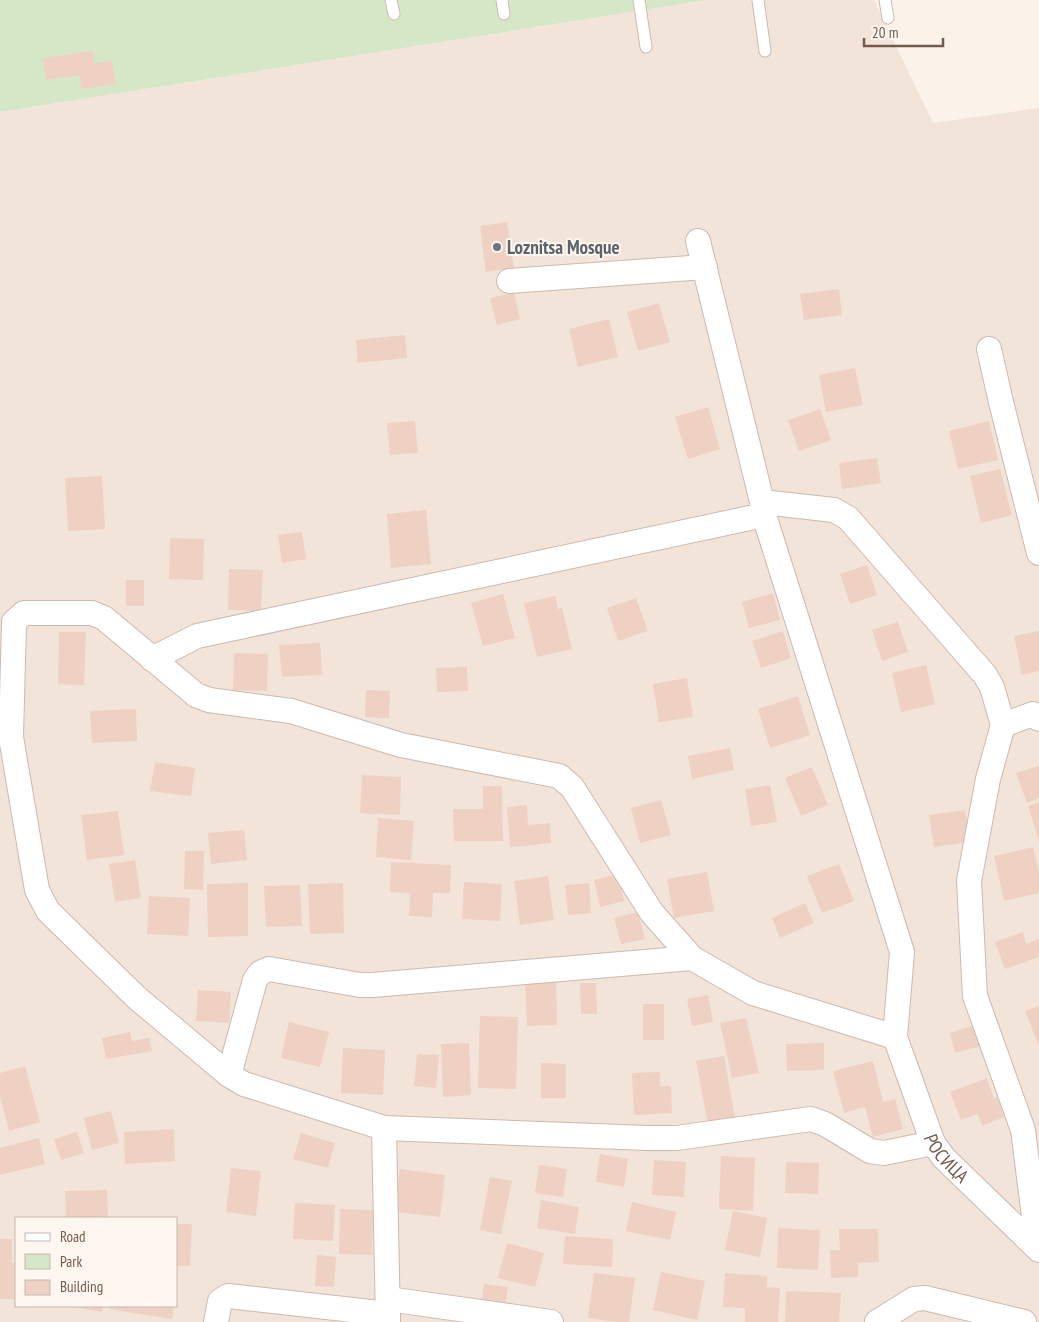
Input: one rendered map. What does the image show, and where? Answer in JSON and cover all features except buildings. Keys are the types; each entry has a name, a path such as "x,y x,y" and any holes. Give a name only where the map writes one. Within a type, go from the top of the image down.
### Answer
{"street":[{"path":"698,241 763,508 902,952 895,1037 752,993 692,958 652,913 572,787 559,776 401,746 291,711 209,700 196,696 104,618 92,614 24,613 14,622 6,736 37,890 48,911 136,998 229,1074 244,1084 384,1128 677,1138 811,1119 825,1124 870,1152 884,1153 933,1143"},
{"path":"508,281 705,267"},
{"path":"990,349 1001,402 1039,553"},
{"path":"152,659 196,636 763,508 834,510 848,518 986,675 992,687 1003,725 988,779 969,881 975,996 1023,1130 1038,1249"},
{"path":"1003,725 1037,713"},
{"path":"229,1074 255,980 260,973 269,969 360,985 373,985 692,958"},
{"name":"РОСИЦА","path":"895,1037 933,1143 944,1158 1038,1249"},
{"path":"384,1128 388,1312"},
{"path":"216,1322 220,1301 228,1296 388,1312 550,1322"},
{"path":"877,1322 914,1299 925,1298 1024,1322"}],"lane":[{"path":"391,0 394,14"},
{"path":"502,0 504,14"},
{"path":"639,0 646,47"},
{"path":"758,0 765,51"},
{"path":"885,0 888,18"}],"shaded area":[{"path":"707,0 874,0 933,123 1039,108 1039,1322 0,1322 0,112"}],"green space":[{"path":"0,0 707,0 0,112"}],"place":[{"name":"Loznitsa Mosque","path":"497,247"}]}
